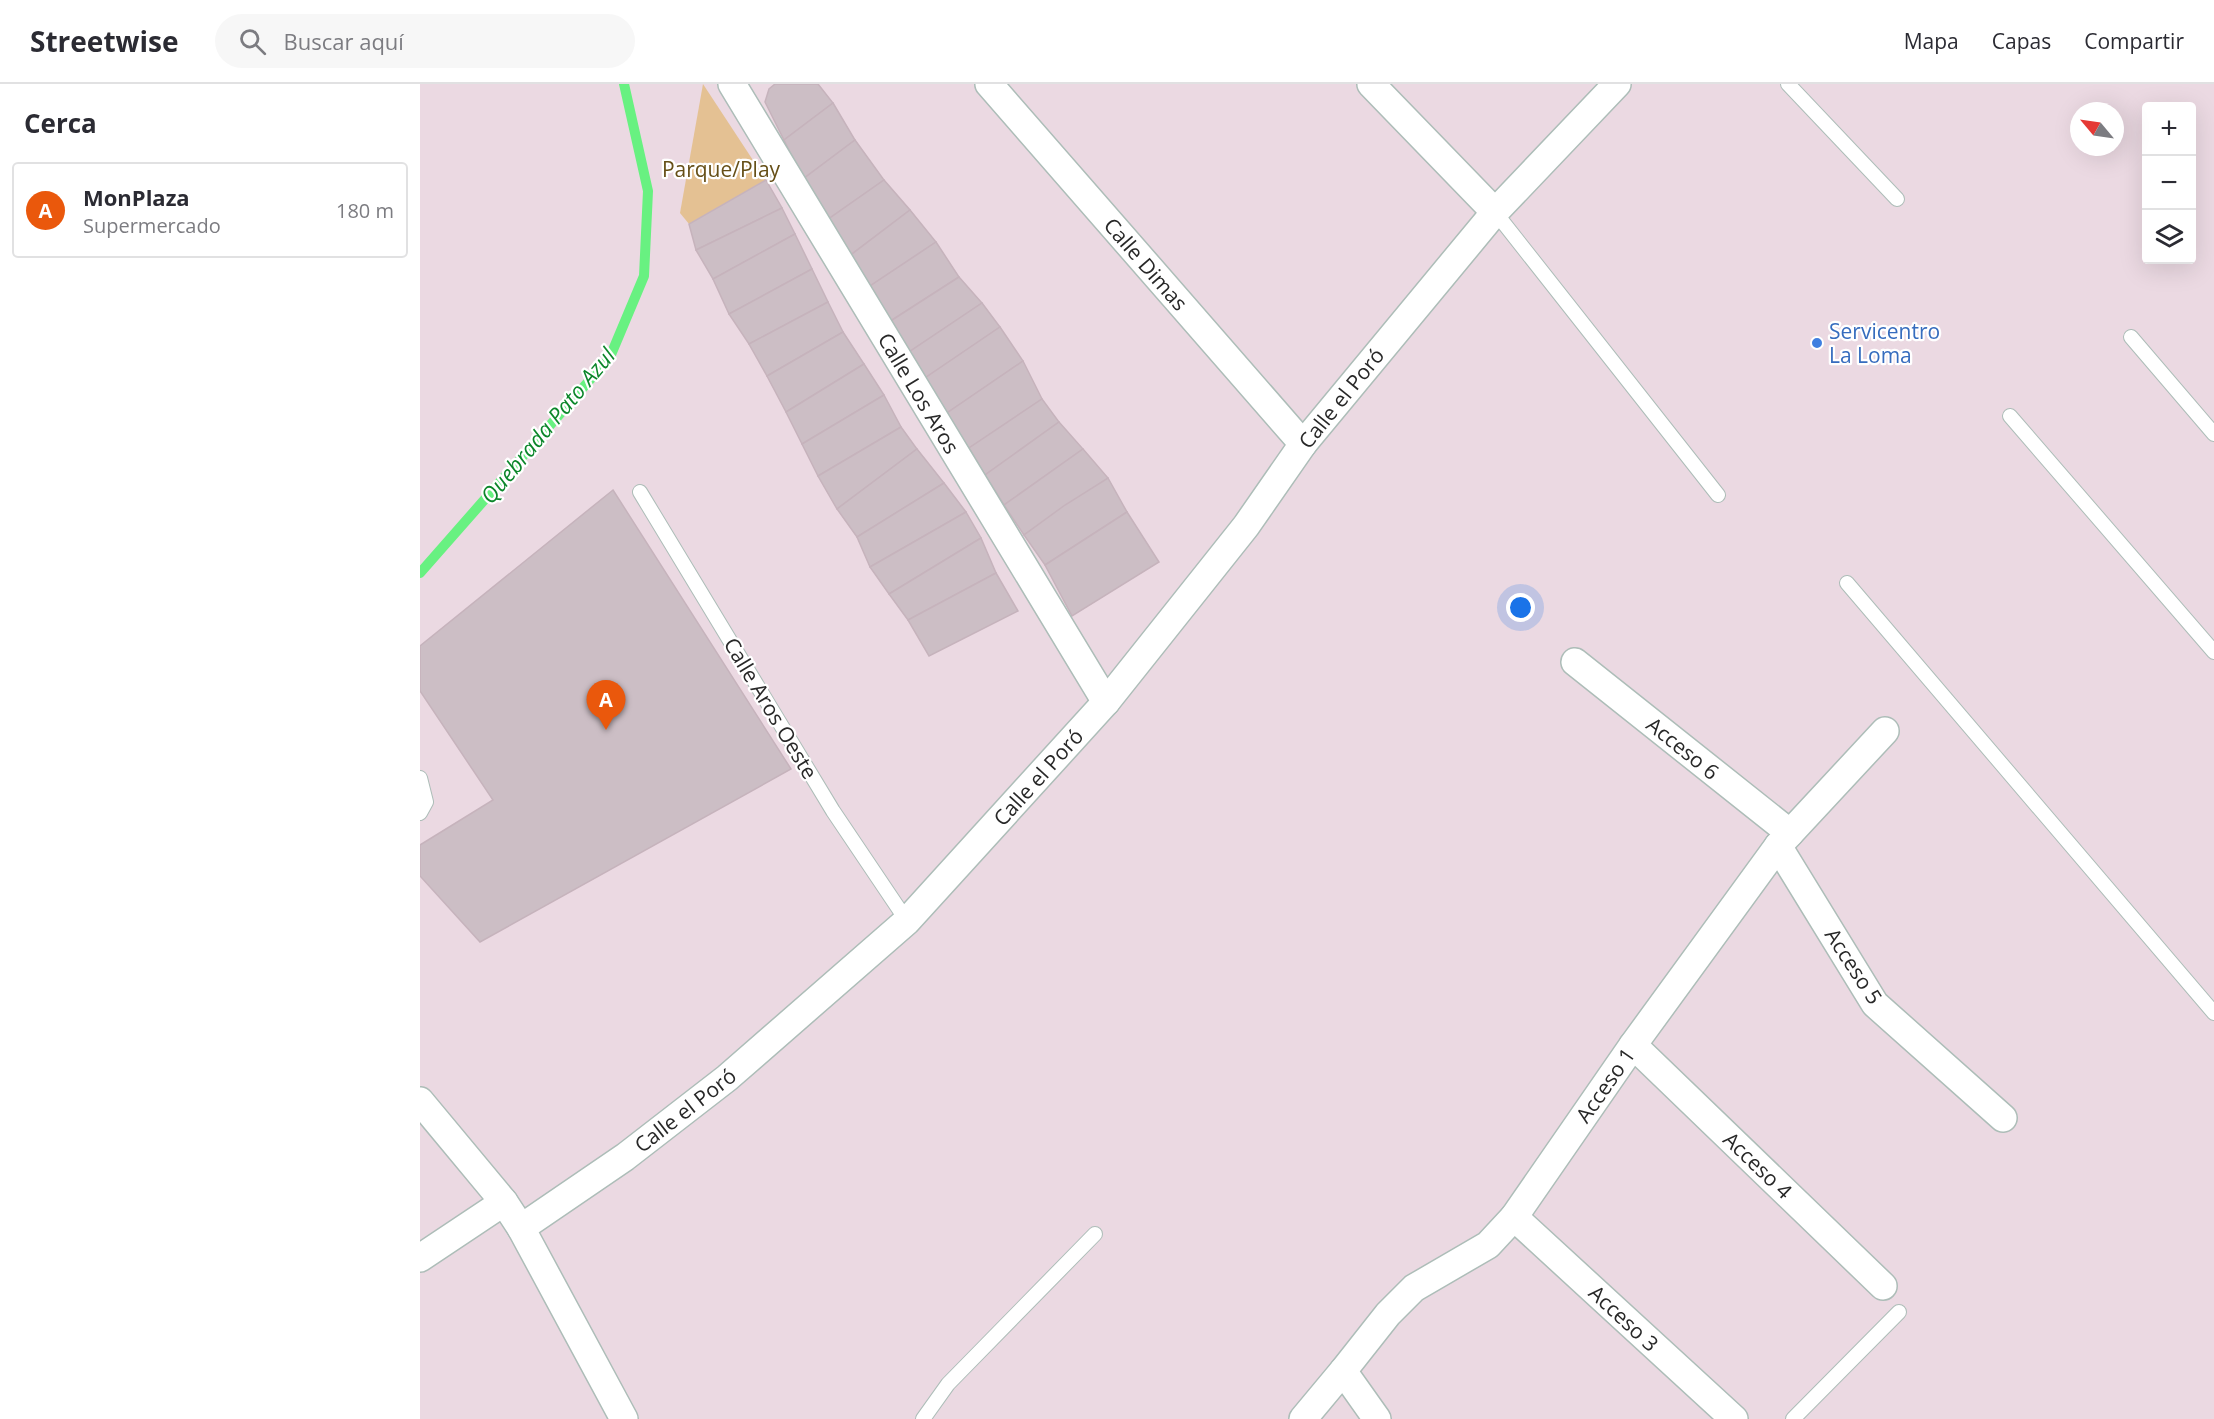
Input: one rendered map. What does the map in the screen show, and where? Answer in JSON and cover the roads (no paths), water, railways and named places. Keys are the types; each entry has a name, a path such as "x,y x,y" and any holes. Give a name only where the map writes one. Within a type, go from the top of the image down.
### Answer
{"street":[{"name":"Calle Los Aros","path":"732,84 1106,702"},
{"name":"Calle Dimas","path":"989,84 1303,444"},
{"path":"1371,84 1495,212"},
{"name":"Calle el Poró","path":"522,1228 625,1157 727,1078 907,921 1106,702 1246,526 1303,444 1495,212 1617,84"},
{"name":"Acceso 6","path":"1575,662 1784,840"},
{"name":"Acceso 1","path":"1303,1419 1388,1314 1414,1288 1488,1245 1514,1217 1633,1045 1784,840 1885,731"},
{"name":"Acceso 5","path":"1784,840 1875,1004 2003,1118"},
{"name":"Acceso 4","path":"1633,1045 1883,1286"},
{"path":"420,1101 504,1202 522,1228 624,1419"},
{"path":"420,1258 504,1202"},
{"name":"Acceso 3","path":"1514,1217 1734,1419"},
{"path":"1343,1371 1377,1419"}],"lane":[{"path":"1788,84 1897,199"},
{"path":"1495,212 1718,495"},
{"path":"2131,337 2214,434"},
{"path":"2010,416 2214,652"},
{"name":"Calle Aros Oeste","path":"640,492 833,811 907,921"},
{"path":"1847,583 2214,1012"},
{"path":"420,778 426,802 420,813"},
{"path":"923,1419 948,1384 1095,1234"},
{"path":"1793,1419 1899,1312"}],"waterway":[{"name":"Quebrada Pato Azul","path":"420,573 610,357 644,276 648,191 624,84"}],"place":[{"name":"Servicentro La Loma","path":"1817,343"},
{"name":"MonPlaza","path":"606,730"}],"park label":[{"name":"Parque/Play","path":"721,169"}]}
